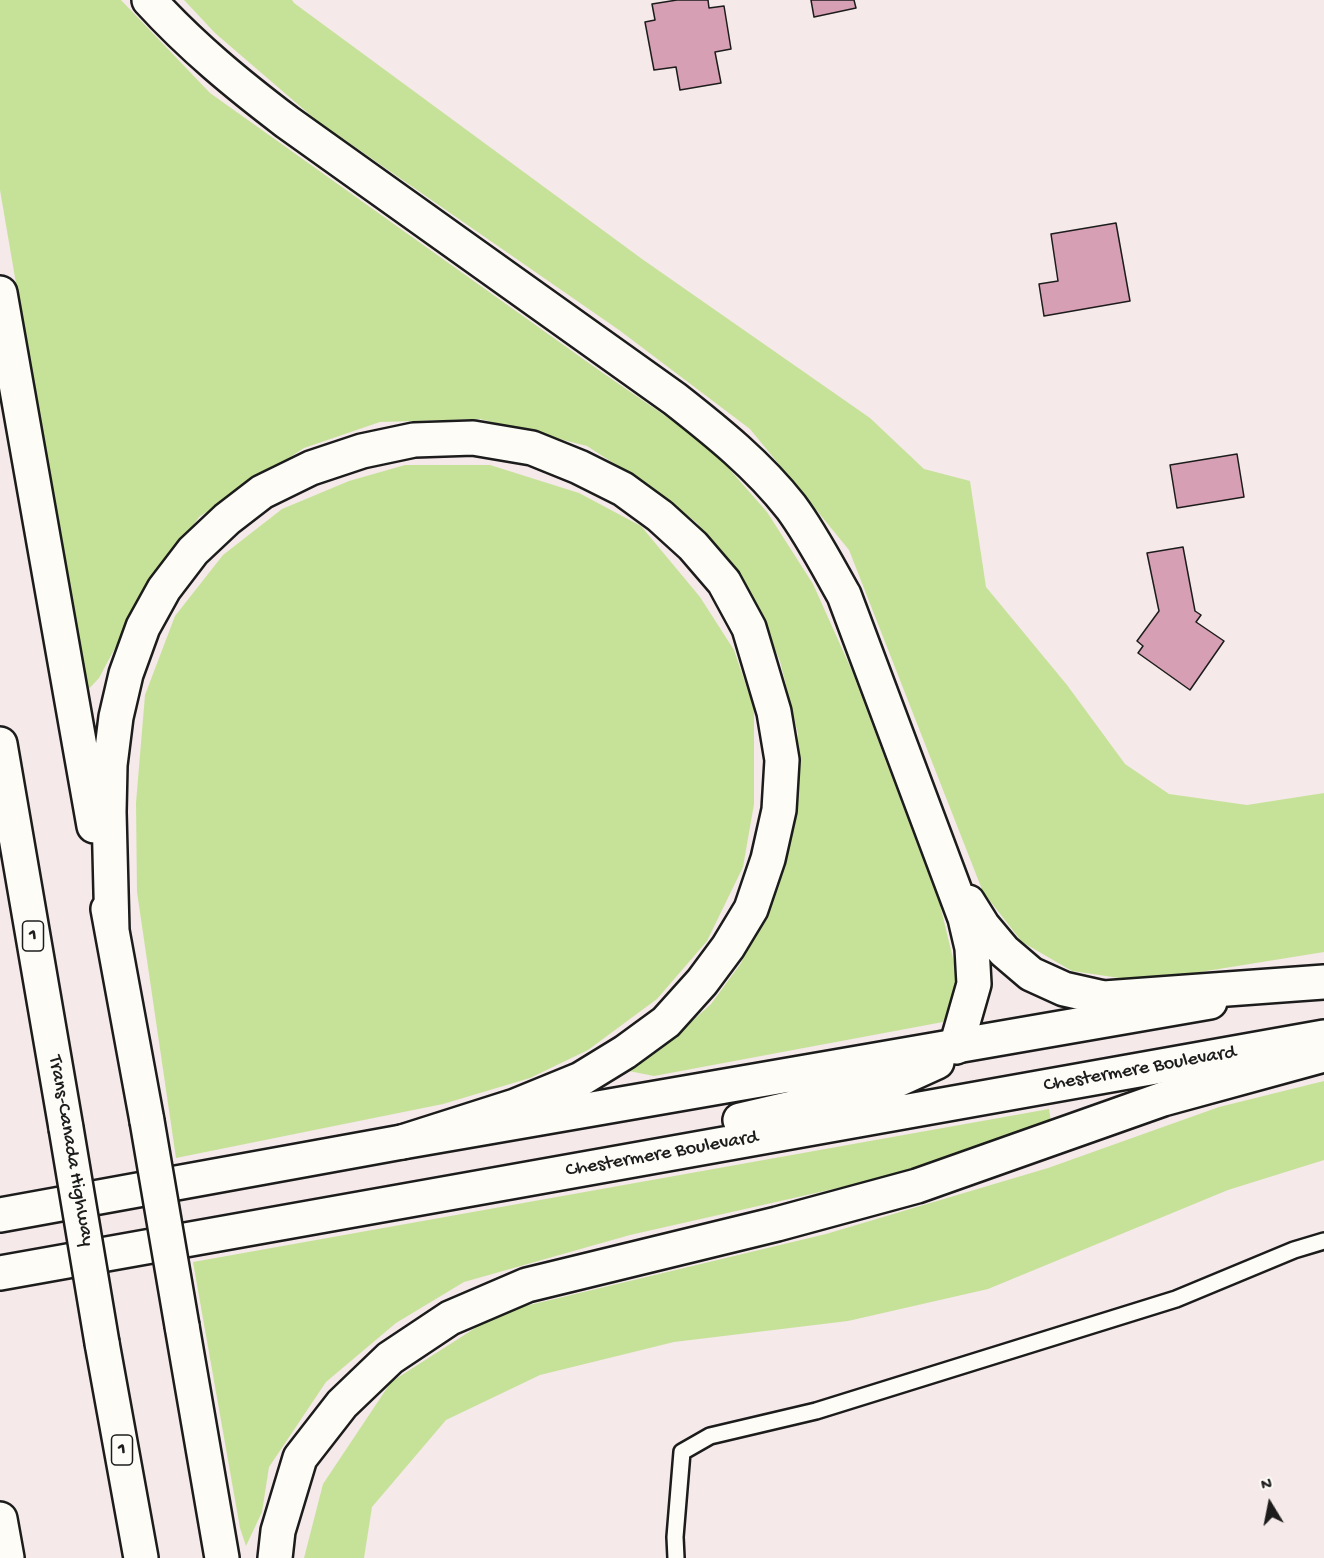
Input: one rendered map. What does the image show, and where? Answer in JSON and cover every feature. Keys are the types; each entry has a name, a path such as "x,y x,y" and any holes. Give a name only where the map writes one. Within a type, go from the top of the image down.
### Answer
{"main road":[{"path":"149,0 192,45 238,85 675,399 716,430 756,466 790,507 818,547 844,595 965,918 972,948 974,984 956,1047 938,1062 882,1088 737,1121 472,1170 303,1219"},
{"path":"0,292 222,1558"},
{"path":"112,932 110,765 116,717 126,674 143,627 164,589 193,551 227,519 262,492 311,468 362,451 414,440 472,438 532,448 579,467 623,489 660,516 693,546 723,582 749,628 774,712 782,760 780,810 752,909 721,956 688,998 666,1022 625,1052 581,1079 515,1106 402,1142"},
{"name":"Trans-Canada Highway","path":"0,744 141,1558"},
{"path":"943,858 983,926 1004,951 1031,974 1064,989 1104,998 1324,982"},
{"path":"0,1215 402,1142 1324,982"},
{"name":"Chestermere Boulevard","path":"0,1273 1324,1037"},
{"path":"275,1558 278,1531 300,1458 342,1404 390,1358 450,1318 527,1285 777,1224 917,1186 1163,1099 1324,1055"},
{"path":"0,1519 7,1558"}],"lane":[{"path":"676,1558 675,1538 682,1452 710,1436 816,1411 1176,1299 1294,1250 1324,1242"}],"green space":[{"path":"0,0 121,0 210,93 709,446 767,512 813,584 852,671 940,905 959,983 943,1022 654,1076 629,1071 661,1049 711,1004 741,963 769,905 795,794 798,734 780,661 757,609 697,523 655,490 587,446 480,419 380,422 304,448 199,517 139,603 99,678 86,692 0,190"},
{"path":"184,0 292,0 642,259 870,418 924,469 970,481 986,587 1067,685 1125,764 1169,794 1247,805 1324,793 1324,952 1194,973 1133,980 1072,971 1022,942 983,892 849,550 750,429 619,330 316,120 215,33"},
{"path":"405,465 490,465 579,493 641,526 700,597 734,650 754,709 754,804 743,867 707,941 657,999 588,1050 530,1078 443,1104 176,1158 137,892 136,803 145,695 175,616 223,555 282,509 349,481"},
{"path":"1324,1081 1324,1160 1228,1190 988,1289 848,1321 674,1342 540,1375 446,1420 372,1507 364,1558 304,1558 323,1484 391,1382 500,1312 826,1234 1048,1168 1219,1107"},
{"path":"1049,1109 1051,1122 882,1178 630,1235 464,1282 396,1323 326,1382 269,1467 262,1512 246,1546 240,1528 193,1262"}],"building":[{"path":"677,0 708,0 709,8 724,6 731,49 715,52 721,83 680,90 676,67 654,70 645,22 655,20 652,4"},
{"path":"811,0 854,0 856,8 814,17"},
{"path":"1116,223 1130,301 1044,316 1039,284 1058,281 1051,234"},
{"path":"1237,454 1244,497 1177,508 1170,465"},
{"path":"1183,547 1195,611 1201,615 1196,622 1224,641 1190,690 1138,653 1143,646 1137,641 1159,611 1147,553"}]}
